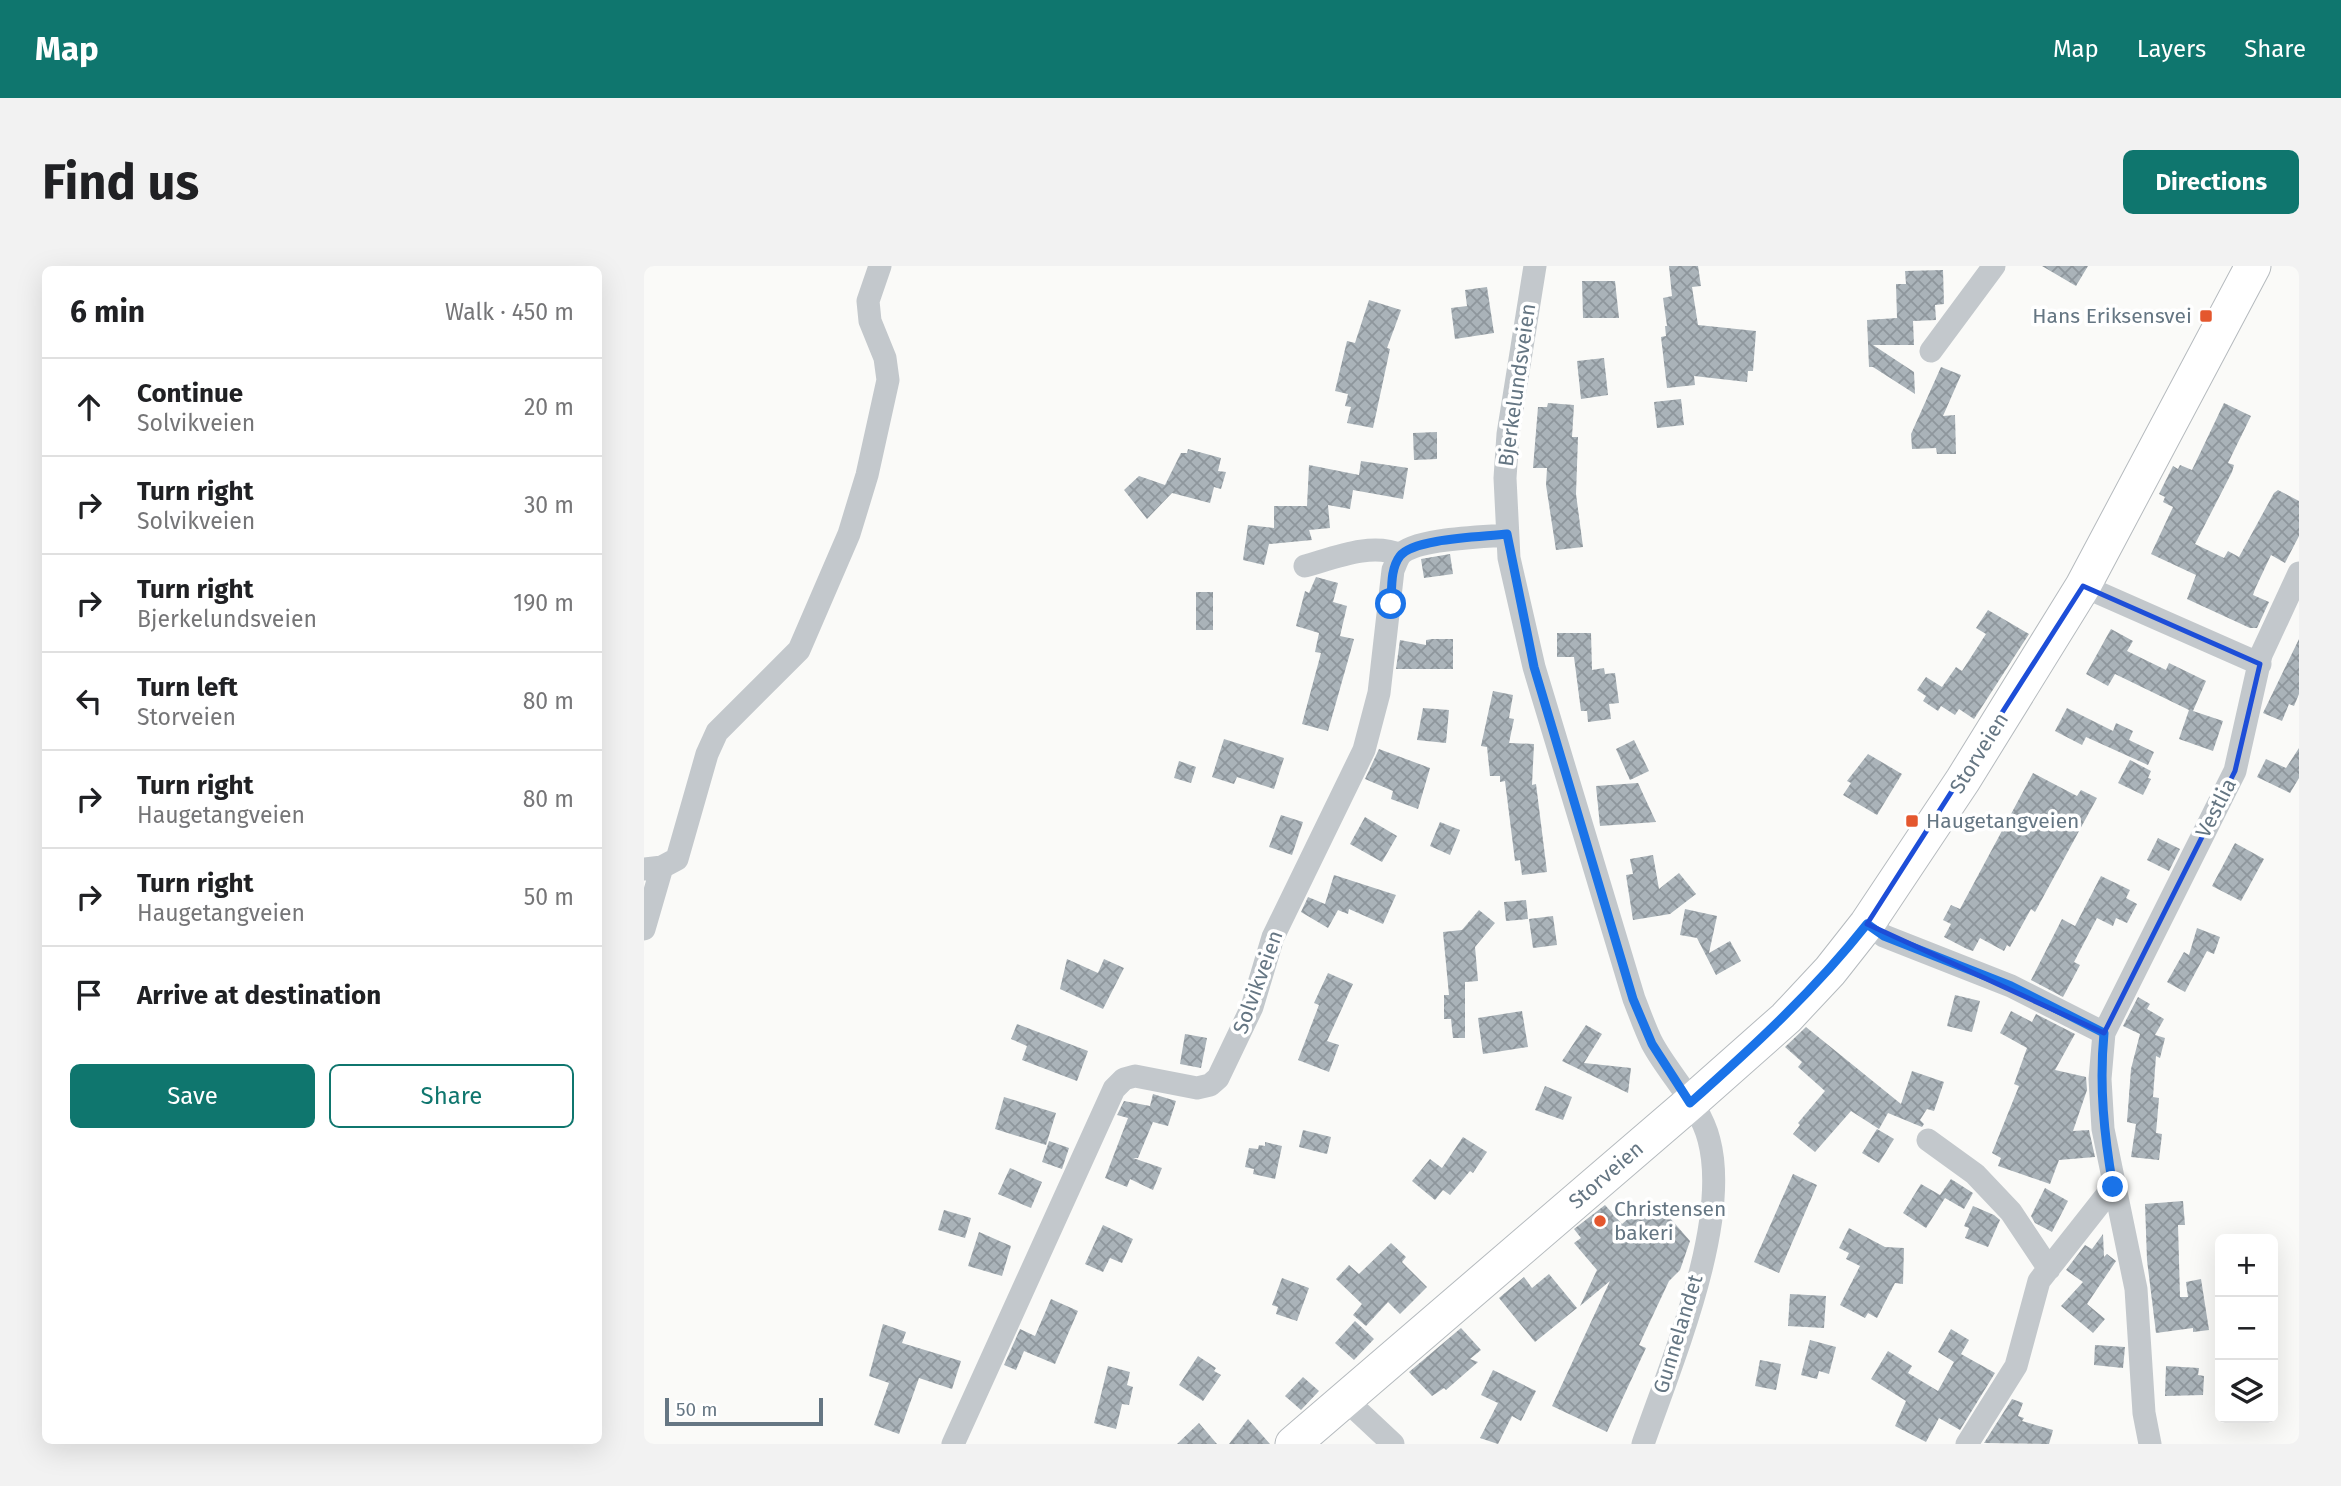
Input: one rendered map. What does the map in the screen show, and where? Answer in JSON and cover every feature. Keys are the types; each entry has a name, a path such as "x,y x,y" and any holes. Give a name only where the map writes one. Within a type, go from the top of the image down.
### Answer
{"main road":[{"name":"Storveien","path":"1293,1444 1690,1103 1786,1018 1830,971 1867,924 1963,780 2083,586 2253,266"}],"street":[{"path":"644,929 653,868 677,859 707,754 717,732 799,650 849,534 867,475 888,380 885,358 870,321 868,301 880,266"},
{"name":"Bjerkelundsveien","path":"1535,266 1508,434 1505,478 1507,534 1512,572 1534,667 1633,999 1652,1044 1690,1103"},
{"path":"1931,351 1994,266"},
{"path":"1305,566 1353,553 1388,550 1400,555 1410,548 1435,542 1507,534"},
{"name":"Solvikveien","path":"953,1444 1114,1089 1124,1079 1135,1076 1182,1087 1210,1085 1218,1078 1231,1053 1252,1007 1273,937 1364,750 1379,693 1393,570 1400,555"},
{"name":"Vestlia","path":"2104,1033 2235,771 2260,664 2299,573"},
{"path":"2083,586 2260,664"},
{"path":"1867,924 1884,936 2011,986 2104,1033 2101,1091 2103,1129 2113,1187 2125,1223 2136,1289 2144,1413 2150,1444"},
{"name":"Gunnelandet","path":"1643,1444 1688,1311 1709,1228 1715,1182 1709,1138 1690,1103"},
{"path":"1928,1140 1975,1174 2011,1212 2049,1269"},
{"path":"1967,1444 2015,1366 2039,1281 2113,1187"},
{"path":"1345,1399 1393,1444"}],"highlighted area":[{"path":"2083,586 2260,664 2235,771 2104,1033 1867,924"}],"building":[{"path":"1669,266 1698,266 1701,286 1692,287 1698,325 1756,331 1753,371 1748,371 1747,382 1694,376 1695,385 1667,388 1661,337 1666,336 1667,326 1663,298 1672,296"},
{"path":"2042,266 2088,266 2076,286"},
{"path":"1943,270 1944,304 1935,305 1936,320 1913,321 1914,345 1873,345 1914,372 1915,394 1869,367 1867,320 1897,318 1896,284 1906,284 1905,271"},
{"path":"1582,281 1615,281 1619,318 1583,318"},
{"path":"1487,287 1494,333 1455,339 1451,308 1467,306 1465,290"},
{"path":"1369,300 1401,310 1387,348 1390,349 1373,428 1347,423 1351,407 1345,406 1348,394 1335,391 1347,341 1355,343"},
{"path":"1604,358 1608,395 1581,399 1577,361"},
{"path":"1941,367 1961,375 1943,416 1955,415 1956,454 1937,454 1936,448 1912,449 1911,434"},
{"path":"1681,399 1684,425 1657,428 1654,402"},
{"path":"1548,403 1574,405 1572,437 1578,437 1576,494 1583,547 1556,550 1546,485 1547,468 1533,468 1538,407 1547,407"},
{"path":"2224,403 2251,416 2228,463 2234,465 2232,472 2195,544 2224,558 2228,551 2239,557 2274,493 2278,490 2299,501 2299,536 2285,563 2271,555 2253,595 2269,602 2257,628 2250,628 2187,599 2196,575 2151,554 2173,507 2163,502 2165,497 2159,494 2173,466 2178,469 2180,465 2192,470"},
{"path":"1437,432 1437,459 1414,460 1413,433"},
{"path":"1188,449 1221,458 1218,471 1226,472 1221,489 1214,487 1210,503 1172,493 1147,519 1124,490 1139,476 1165,485 1181,453 1187,453"},
{"path":"1361,461 1408,468 1403,499 1353,490 1350,509 1328,505 1330,528 1309,530 1312,540 1269,544 1264,565 1243,560 1248,525 1274,528 1274,506 1307,506 1309,465 1359,475"},
{"path":"1450,554 1453,574 1424,578 1421,559"},
{"path":"1316,577 1338,583 1333,602 1347,606 1340,636 1354,639 1328,731 1302,724 1321,653 1315,652 1319,633 1296,626 1305,591 1309,593"},
{"path":"1196,592 1213,592 1213,630 1196,630"},
{"path":"1988,610 2029,634 1974,719 1959,709 1955,715 1941,706 1938,711 1923,701 1926,696 1917,690 1926,677 1942,687 1956,667 1962,671 1986,634 1976,628"},
{"path":"2111,629 2133,641 2127,651 2166,670 2169,663 2206,681 2193,711 2223,721 2213,751 2179,739 2189,710 2115,674 2108,686 2086,674"},
{"path":"1557,633 1591,633 1592,670 1604,668 1605,674 1615,673 1619,703 1609,704 1611,719 1588,722 1587,711 1581,711 1574,657 1557,657"},
{"path":"1453,639 1453,669 1396,669 1400,640 1426,645 1426,640"},
{"path":"2299,639 2299,694 2294,706 2289,704 2282,721 2263,713"},
{"path":"1493,691 1513,695 1509,718 1514,719 1509,743 1534,744 1532,785 1536,784 1547,872 1522,875 1520,860 1515,861 1505,781 1500,782 1500,776 1490,776 1487,747 1481,746"},
{"path":"1423,708 1449,710 1446,743 1417,740"},
{"path":"2067,708 2113,731 2116,723 2133,731 2129,740 2154,752 2148,765 2086,737 2082,745 2055,731"},
{"path":"1224,739 1284,758 1274,789 1237,777 1234,784 1212,777"},
{"path":"1634,740 1649,771 1630,780 1616,749"},
{"path":"2299,748 2299,778 2290,793 2257,777 2266,759 2286,768"},
{"path":"1379,749 1430,768 1418,809 1391,799 1393,791 1365,779"},
{"path":"1868,754 1902,774 1877,815 1843,795 1851,783 1847,781"},
{"path":"2130,760 2151,771 2148,778 2151,779 2143,795 2118,783"},
{"path":"1179,761 1196,767 1191,783 1174,778"},
{"path":"2033,773 2077,796 2081,790 2097,798 2035,912 2031,909 2010,947 2007,945 2004,951 1980,938 1973,951 1967,949 1944,937 1951,924 1943,920 1951,905 1960,909"},
{"path":"1638,783 1656,822 1600,826 1596,786"},
{"path":"1281,815 1303,822 1292,855 1269,847"},
{"path":"1365,817 1397,836 1382,862 1350,844"},
{"path":"1440,822 1460,830 1450,855 1430,846"},
{"path":"2158,838 2180,849 2169,871 2147,860"},
{"path":"2235,843 2264,859 2241,901 2212,886"},
{"path":"1653,855 1659,889 1679,873 1696,894 1670,914 1633,920 1626,875 1633,874 1630,859"},
{"path":"1334,875 1396,895 1383,924 1349,909 1348,914 1338,910 1328,928 1301,912 1308,897 1325,904"},
{"path":"2101,876 2130,890 2126,898 2137,904 2127,923 2116,918 2113,926 2097,918 2074,962 2080,965 2063,997 2031,980 2062,919 2075,926"},
{"path":"1526,900 1528,919 1506,921 1504,902"},
{"path":"1685,909 1717,916 1709,953 1730,941 1741,961 1716,975 1697,938 1680,935"},
{"path":"1479,910 1495,923 1475,947 1478,981 1465,982 1465,1038 1453,1038 1451,1019 1444,1019 1444,995 1449,995 1443,932 1462,930"},
{"path":"1553,916 1557,945 1533,948 1529,919"},
{"path":"2197,928 2220,937 2214,954 2207,951 2185,992 2167,982 2184,952 2189,955"},
{"path":"1067,959 1098,973 1104,959 1124,968 1103,1009 1060,989"},
{"path":"1328,973 1353,984 1327,1041 1339,1045 1329,1072 1298,1060 1319,1005 1314,1003"},
{"path":"1955,995 1980,1001 1972,1032 1947,1026"},
{"path":"2138,997 2150,1004 2147,1009 2164,1019 2155,1035 2165,1038 2160,1058 2156,1056 2153,1097 2159,1098 2156,1133 2162,1134 2159,1160 2131,1157 2136,1124 2127,1122 2131,1069 2140,1034 2123,1026"},
{"path":"1522,1011 1528,1047 1483,1054 1478,1018"},
{"path":"2011,1011 2032,1022 2036,1014 2075,1034 2055,1070 2086,1077 2087,1090 2073,1131 2089,1130 2095,1157 2059,1160 2050,1184 1998,1166 2001,1158 1992,1153 2019,1086 2014,1084 2027,1048 2000,1033"},
{"path":"1017,1024 1088,1051 1077,1081 1022,1060 1027,1046 1011,1039"},
{"path":"1586,1025 1602,1034 1584,1063 1631,1068 1628,1093 1562,1061"},
{"path":"1806,1027 1901,1104 1912,1071 1944,1082 1934,1111 1927,1109 1920,1120 1924,1124 1922,1127 1888,1113 1879,1129 1851,1111 1815,1152 1793,1134 1800,1125 1798,1123 1825,1091 1798,1067 1802,1062 1785,1047"},
{"path":"1185,1034 1207,1038 1201,1068 1180,1064"},
{"path":"1545,1086 1572,1097 1563,1120 1535,1110"},
{"path":"1153,1094 1176,1101 1168,1126 1153,1122 1138,1158 1133,1158 1162,1168 1153,1190 1130,1179 1127,1187 1105,1178 1128,1118 1117,1115 1124,1101 1150,1106"},
{"path":"1004,1097 1056,1113 1046,1145 995,1129"},
{"path":"1877,1129 1894,1139 1879,1163 1862,1153"},
{"path":"1303,1130 1331,1137 1327,1154 1299,1147"},
{"path":"1463,1137 1487,1152 1473,1173 1470,1171 1450,1195 1443,1190 1435,1200 1412,1181 1430,1159 1442,1168"},
{"path":"1049,1141 1069,1148 1062,1169 1042,1162"},
{"path":"1265,1142 1282,1146 1275,1179 1253,1174 1254,1169 1245,1167 1249,1148 1258,1149 1259,1145 1265,1146"},
{"path":"1010,1168 1042,1182 1031,1208 998,1194"},
{"path":"1793,1174 1817,1185 1779,1273 1754,1262"},
{"path":"1951,1179 1973,1193 1964,1209 1945,1198 1926,1228 1903,1213 1921,1184 1940,1195"},
{"path":"2045,1188 2068,1201 2052,1232 2035,1223 2031,1216"},
{"path":"2183,1201 2185,1225 2178,1225 2180,1297 2188,1297 2186,1282 2201,1279 2209,1330 2193,1332 2193,1328 2156,1333 2147,1260 2145,1204"},
{"path":"1605,1205 1622,1224 1644,1205 1654,1217 1663,1210 1690,1241 1680,1270 1669,1281 1639,1345 1646,1348 1607,1432 1552,1406 1610,1281 1580,1306 1597,1270 1574,1243 1581,1238 1574,1229"},
{"path":"1973,1206 2000,1220 1988,1247 1965,1238 1969,1228 1964,1226"},
{"path":"944,1210 971,1218 965,1238 938,1230"},
{"path":"1103,1225 1133,1239 1122,1263 1110,1258 1103,1272 1085,1264"},
{"path":"1849,1228 1885,1247 1904,1248 1903,1284 1895,1283 1877,1318 1868,1313 1865,1318 1840,1305 1860,1266 1846,1259 1849,1253 1839,1248"},
{"path":"979,1232 1011,1246 1002,1276 968,1266"},
{"path":"2103,1234 2104,1257 2107,1254 2116,1261 2087,1304 2105,1319 2093,1333 2061,1306 2083,1282 2066,1270 2085,1245 2092,1249"},
{"path":"1391,1243 1406,1257 1402,1262 1427,1287 1400,1314 1388,1302 1366,1326 1353,1315 1362,1304 1336,1279 1349,1265 1359,1274"},
{"path":"1549,1274 1577,1308 1535,1342 1499,1298 1524,1277 1532,1288"},
{"path":"1282,1278 1309,1288 1297,1321 1276,1314 1278,1307 1272,1305"},
{"path":"1790,1294 1826,1296 1824,1328 1788,1326"},
{"path":"1051,1299 1078,1311 1055,1364 1024,1351 1016,1370 1004,1365 1020,1329 1035,1336"},
{"path":"1355,1321 1374,1339 1354,1360 1335,1343"},
{"path":"883,1324 906,1332 902,1343 961,1361 952,1389 919,1378 899,1434 874,1425 889,1383 869,1376"},
{"path":"1461,1328 1481,1350 1470,1359 1478,1362 1446,1390 1444,1388 1432,1396 1409,1372"},
{"path":"1951,1329 1969,1340 1961,1354 1995,1373 1960,1430 1939,1418 1926,1442 1895,1426 1906,1401 1871,1379 1888,1351 1912,1366 1908,1373 1938,1391 1954,1362 1938,1352"},
{"path":"1810,1340 1836,1347 1829,1374 1819,1371 1817,1379 1801,1375"},
{"path":"2095,1345 2125,1347 2123,1368 2094,1365"},
{"path":"1198,1356 1216,1368 1214,1371 1221,1375 1203,1401 1179,1385"},
{"path":"1760,1360 1781,1364 1776,1390 1755,1386"},
{"path":"1108,1366 1130,1372 1127,1385 1133,1387 1129,1405 1122,1404 1116,1429 1094,1423"},
{"path":"2166,1366 2199,1368 2198,1375 2204,1376 2203,1395 2165,1396"},
{"path":"1493,1370 1536,1391 1521,1421 1512,1416 1498,1444 1480,1438 1498,1403 1481,1395"},
{"path":"1303,1377 1319,1391 1301,1410 1285,1396"},
{"path":"2012,1399 2023,1403 2018,1416 2024,1418 2022,1421 2053,1430 2049,1444 1984,1443"},
{"path":"1248,1419 1270,1444 1229,1444"},
{"path":"1199,1423 1217,1444 1177,1444"}],"place":[{"name":"Hans Eriksensvei","path":"2206,316"},
{"name":"Haugetangveien","path":"1912,821"},
{"name":"Christensen bakeri","path":"1600,1221"}],"route":[{"path":"1391,604 1393,570 1400,555 1410,548 1435,542 1507,534 1534,667 1633,999 1652,1044 1690,1103 1786,1018 1830,971 1867,924 1884,936 2011,986 2104,1033 2100,1079 2103,1129 2113,1187"}]}
